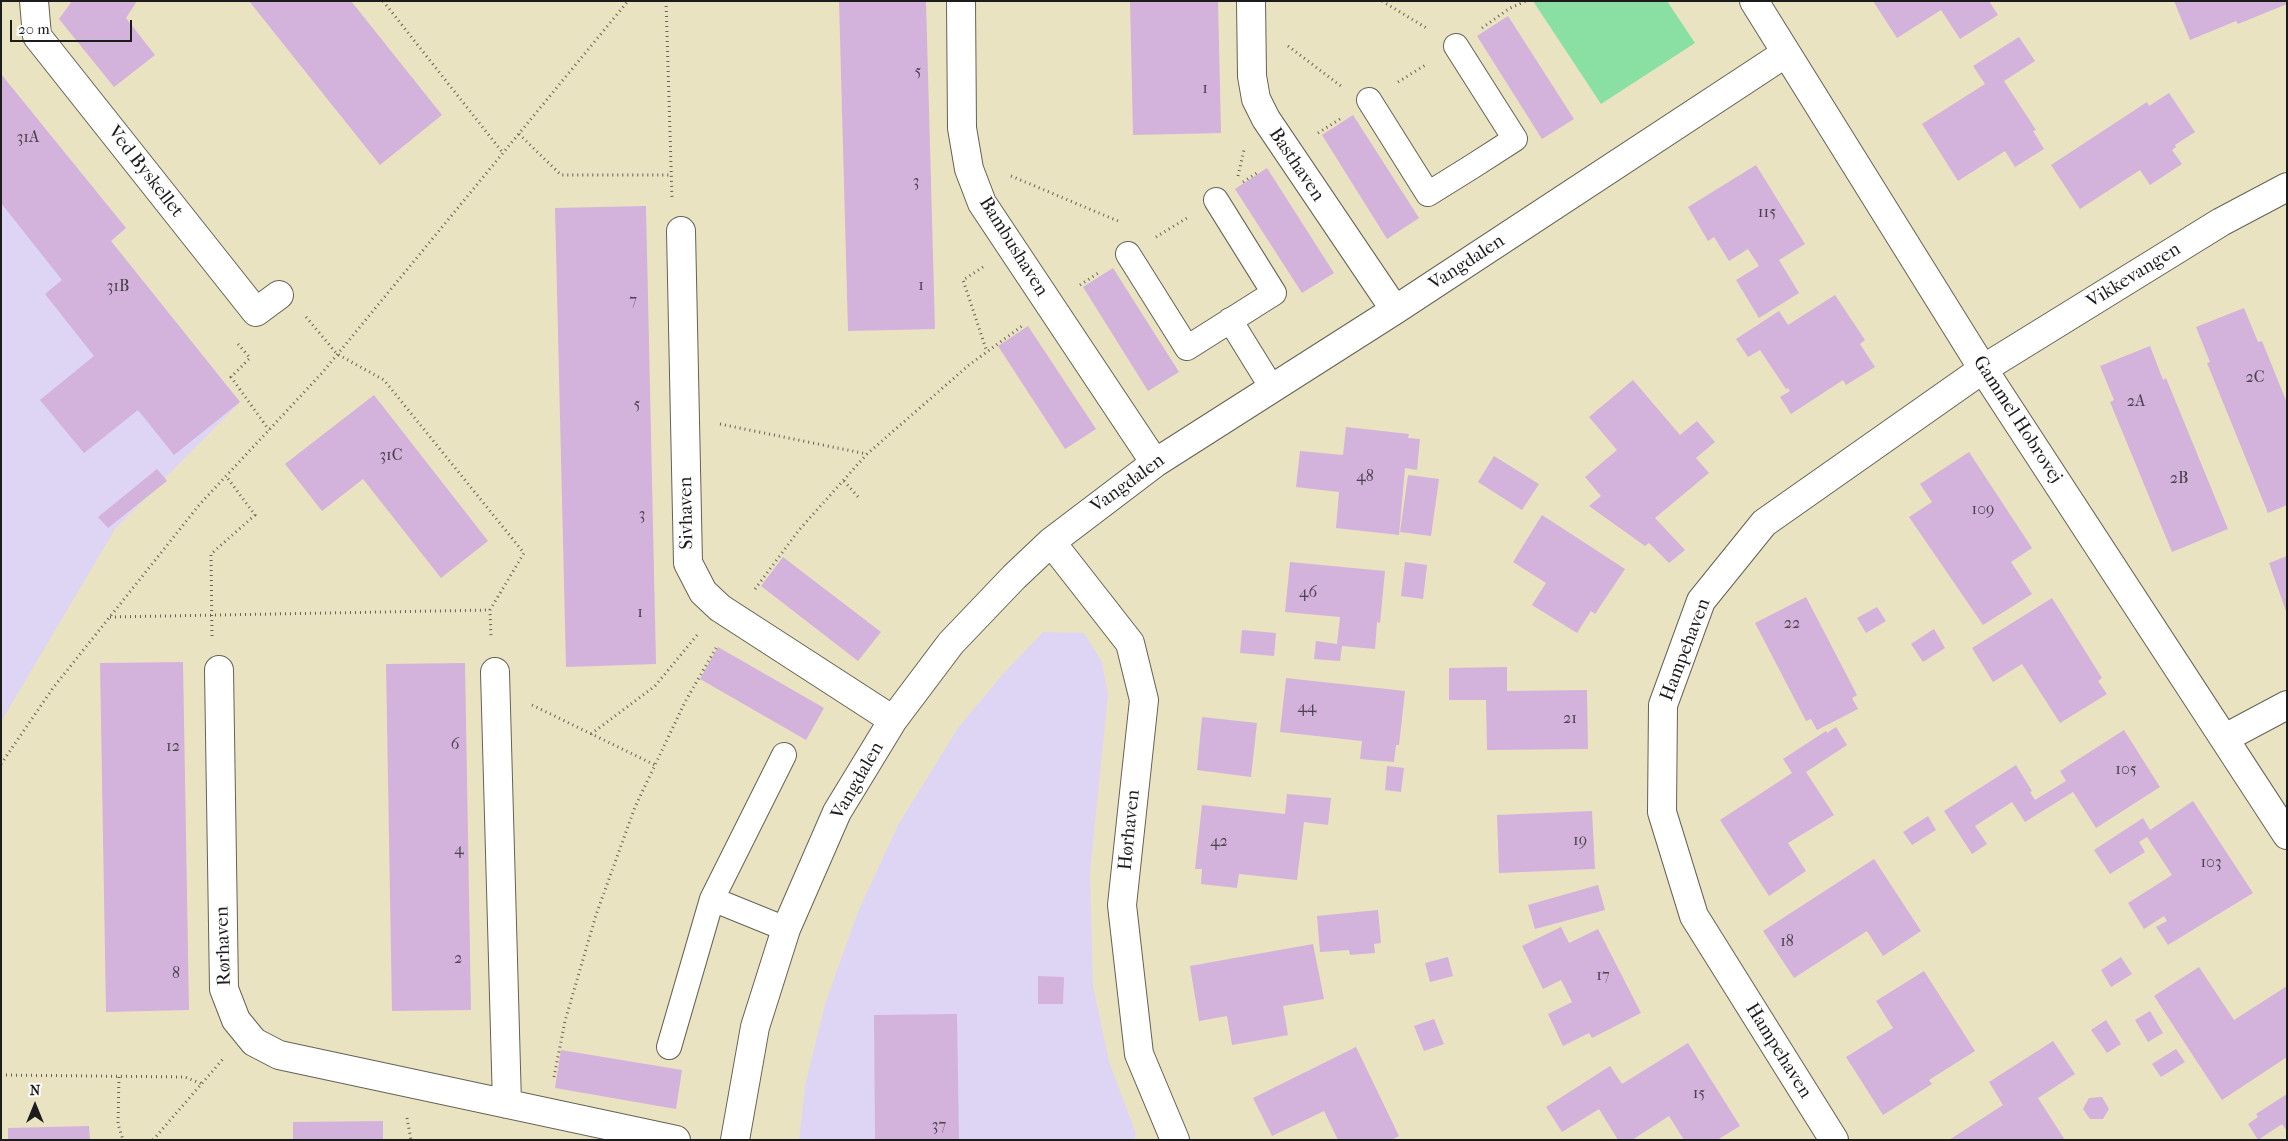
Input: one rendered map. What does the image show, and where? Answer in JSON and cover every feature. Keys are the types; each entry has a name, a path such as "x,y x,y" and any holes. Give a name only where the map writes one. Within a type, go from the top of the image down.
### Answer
{"street":[{"name":"Ved Byskellet","path":"34,1 37,36 256,312 279,295"},
{"name":"Bambushaven","path":"960,1 962,128 968,169 982,202 1155,463"},
{"name":"Gammel Hobrovej","path":"1754,1 1983,369 2225,738 2287,836"},
{"name":"Basthaven","path":"1251,10 1252,76 1256,99 1266,119 1395,310"},
{"name":"Vangdalen","path":"735,1140 755,1028 786,929 837,812 893,720 951,643 1051,542 1155,463 1395,310 1786,53"},
{"name":"Vikkevangen","path":"1983,369 2221,222 2287,186"},
{"name":"Sivhaven","path":"681,230 688,563 703,592 726,613 893,720"},
{"name":"Hampehaven","path":"1834,1140 1694,916 1662,812 1663,705 1701,601 1764,523 1983,369"},
{"name":"Hørhaven","path":"1051,542 1130,643 1144,700 1122,905 1139,1054 1175,1140"},
{"name":"Rørhaven","path":"219,670 224,989 236,1020 254,1042 279,1055 676,1140"},
{"path":"495,672 507,1104"},
{"path":"2225,738 2287,705"}],"lane":[{"path":"1367,101 1428,194 1515,139 1456,46"},
{"path":"1128,254 1187,348 1274,293 1216,200"},
{"path":"1230,320 1272,388"},
{"path":"669,1046 712,899 784,755"},
{"path":"712,899 786,929"}],"path":[{"path":"383,1 503,153"},
{"path":"1,764 52,688 109,617 226,476 337,354 628,1"},
{"path":"666,1 672,210 681,230"},
{"path":"1382,1 1456,46"},
{"path":"591,734 655,686 726,613 867,454 987,352 1050,306 1128,254 1216,200 1367,101 1456,46 1510,8 1526,1"},
{"path":"1251,10 1367,101"},
{"path":"519,134 561,175 672,175"},
{"path":"967,158 1119,222"},
{"path":"1146,234 1155,237"},
{"path":"987,352 963,280 1012,248"},
{"path":"279,295 291,299 337,354 384,380 524,553 490,610 491,659 495,672"},
{"path":"237,342 250,358 231,377 269,430"},
{"path":"685,417 867,454"},
{"path":"219,670 212,662 211,554 255,515 226,476"},
{"path":"844,481 860,499"},
{"path":"109,617 490,610"},
{"path":"547,1113 565,1021 596,915 635,807 726,613"},
{"path":"496,704 527,703 655,765"},
{"path":"153,1140 246,1032"},
{"path":"1,1075 185,1077 202,1084"},
{"path":"118,1076 118,1124 123,1140"}],"shaded area":[{"path":"1,74 126,228 111,241 240,402 115,529 1,722"},
{"path":"1043,632 1084,633 1102,662 1108,695 1090,873 1093,986 1109,1061 1136,1134 1134,1140 799,1140 805,1085 825,1004 857,914 898,825 958,728 1002,675"}],"green space":[{"path":"1533,1 1667,1 1695,43 1601,104"}],"building":[{"path":"72,1 137,1 126,18 155,55 114,87 59,19"},
{"path":"249,1 351,1 442,115 380,165"},
{"path":"839,1 926,1 935,329 848,331"},
{"path":"1130,1 1218,1 1221,133 1133,135"},
{"path":"1873,1 1989,1 1998,15 1960,39 1941,10 1897,38"},
{"path":"2174,1 2287,1 2287,4 2238,24 2236,21 2190,40"},
{"path":"1508,16 1574,119 1542,139 1477,36"},
{"path":"2019,37 2035,61 2004,81 2036,130 2033,131 2044,149 2015,167 2005,151 1958,181 1922,124 1985,84 1973,66"},
{"path":"1,74 126,228 111,241 240,402 174,455 138,410 84,453 40,400 94,356 45,294 62,280 1,203"},
{"path":"2169,93 2195,132 2175,145 2176,147 2172,150 2182,164 2150,185 2140,170 2080,209 2051,165 2147,102 2149,106"},
{"path":"1353,115 1419,218 1387,239 1322,135"},
{"path":"1756,165 1805,244 1779,260 1799,293 1759,318 1736,280 1759,266 1748,249 1729,261 1714,237 1708,241 1688,207"},
{"path":"1267,168 1334,273 1302,293 1235,189"},
{"path":"646,206 656,664 566,667 555,208"},
{"path":"1113,268 1179,372 1148,391 1083,287"},
{"path":"1835,295 1865,340 1860,344 1875,367 1846,385 1843,380 1791,414 1780,397 1790,391 1788,388 1786,389 1760,350 1748,357 1736,339 1779,311 1788,325"},
{"path":"2244,308 2258,342 2262,341 2287,403 2287,505 2268,513 2207,363 2210,362 2196,327"},
{"path":"1028,326 1096,429 1065,449 998,346"},
{"path":"2150,346 2163,380 2166,378 2228,529 2172,552 2110,402 2114,400 2100,366"},
{"path":"1633,380 1680,435 1697,421 1715,442 1696,458 1709,473 1655,518 1685,550 1669,563 1649,543 1645,546 1589,506 1601,496 1585,477 1617,450 1589,417"},
{"path":"374,395 488,541 441,578 363,479 322,511 285,464"},
{"path":"1346,427 1409,434 1408,438 1420,439 1417,470 1405,468 1399,535 1336,528 1339,492 1296,487 1300,451 1343,455"},
{"path":"1969,452 2032,548 2011,562 2032,594 1983,625 1909,517 1932,502 1920,484"},
{"path":"1494,456 1539,484 1522,510 1478,482"},
{"path":"157,469 167,481 108,528 98,517"},
{"path":"1408,475 1439,479 1431,536 1400,532"},
{"path":"1542,515 1625,569 1595,614 1591,611 1577,633 1532,605 1546,583 1513,562"},
{"path":"2287,556 2287,614 2269,563"},
{"path":"783,557 881,632 858,661 761,586"},
{"path":"1290,562 1385,571 1380,623 1377,622 1375,649 1342,646 1340,661 1314,659 1316,641 1337,644 1340,617 1285,612"},
{"path":"1405,562 1427,565 1423,599 1401,596"},
{"path":"1806,597 1857,695 1852,698 1858,709 1817,730 1811,719 1806,721 1755,623"},
{"path":"2052,598 2102,678 2098,681 2107,694 2060,723 2022,664 1993,682 1972,648"},
{"path":"1877,607 1886,621 1866,633 1857,618"},
{"path":"1934,629 1945,648 1923,662 1911,644"},
{"path":"1242,630 1276,633 1274,656 1240,653"},
{"path":"718,647 824,708 806,740 700,679"},
{"path":"183,662 189,1010 106,1012 100,663"},
{"path":"465,663 471,1010 392,1011 386,664"},
{"path":"1507,667 1507,691 1587,690 1588,749 1487,750 1486,700 1449,700 1449,668"},
{"path":"1286,678 1405,691 1399,745 1396,745 1394,762 1360,759 1362,741 1280,732"},
{"path":"1202,717 1257,723 1251,777 1197,770"},
{"path":"1836,727 1847,745 1806,772 1834,815 1788,843 1806,871 1769,896 1720,820 1792,773 1783,759 1826,731 1827,733"},
{"path":"2124,730 2160,787 2096,828 2073,792 2025,822 2012,802 1975,826 1987,844 1972,854 1944,811 2016,765 2032,791 2030,792 2035,800 2066,781 2060,771"},
{"path":"1387,766 1404,768 1401,792 1385,790"},
{"path":"1287,794 1331,798 1328,825 1304,822 1297,880 1239,874 1237,888 1201,884 1202,869 1195,869 1202,805 1285,814"},
{"path":"2193,801 2253,893 2168,945 2156,927 2167,921 2164,916 2144,929 2128,903 2172,875 2147,837 2139,842 2145,852 2110,874 2094,850 2143,818 2150,830"},
{"path":"1592,811 1595,869 1499,873 1497,815"},
{"path":"1928,816 1936,830 1912,845 1903,832"},
{"path":"1874,859 1921,931 1883,956 1867,931 1794,978 1763,931"},
{"path":"1598,885 1605,910 1535,929 1528,905"},
{"path":"1378,910 1381,943 1374,944 1375,953 1350,955 1349,950 1320,952 1317,916"},
{"path":"1561,927 1569,943 1598,929 1641,1013 1592,1038 1589,1033 1563,1046 1548,1014 1572,1002 1561,980 1543,989 1522,946"},
{"path":"1313,944 1324,999 1283,1006 1288,1035 1232,1045 1227,1016 1199,1021 1190,966"},
{"path":"1448,957 1453,976 1430,982 1425,963"},
{"path":"2121,957 2132,974 2111,987 2101,970"},
{"path":"2199,967 2234,1020 2287,986 2287,1057 2222,1100 2154,996"},
{"path":"1924,971 1975,1051 1929,1080 1932,1084 1883,1115 1846,1057 1893,1028 1876,1001"},
{"path":"1038,976 1064,977 1063,1004 1038,1004"},
{"path":"2150,1011 2163,1033 2148,1042 2135,1020"},
{"path":"957,1014 959,1140 875,1140 874,1015"},
{"path":"1434,1019 1444,1044 1424,1051 1414,1026"},
{"path":"2106,1020 2121,1044 2107,1053 2091,1030"},
{"path":"2053,1041 2075,1074 2038,1098 2065,1140 1949,1140 2003,1105 1989,1082"},
{"path":"1688,1043 1740,1126 1717,1140 1684,1140 1669,1116 1632,1140 1618,1140 1599,1109 1562,1132 1546,1107 1610,1066 1622,1084"},
{"path":"1356,1047 1399,1136 1391,1140 1338,1140 1324,1111 1272,1136 1253,1098"},
{"path":"2176,1049 2185,1062 2161,1077 2152,1064"},
{"path":"561,1050 682,1070 676,1109 555,1088"},
{"path":"2287,1094 2287,1131 2282,1124 2258,1140 2248,1124 2258,1117 2256,1114"},
{"path":"2102,1097 2109,1109 2103,1119 2090,1119 2083,1109 2089,1098"},
{"path":"383,1121 383,1140 293,1140 293,1122"},
{"path":"89,1126 90,1140 8,1140 8,1128"}]}
